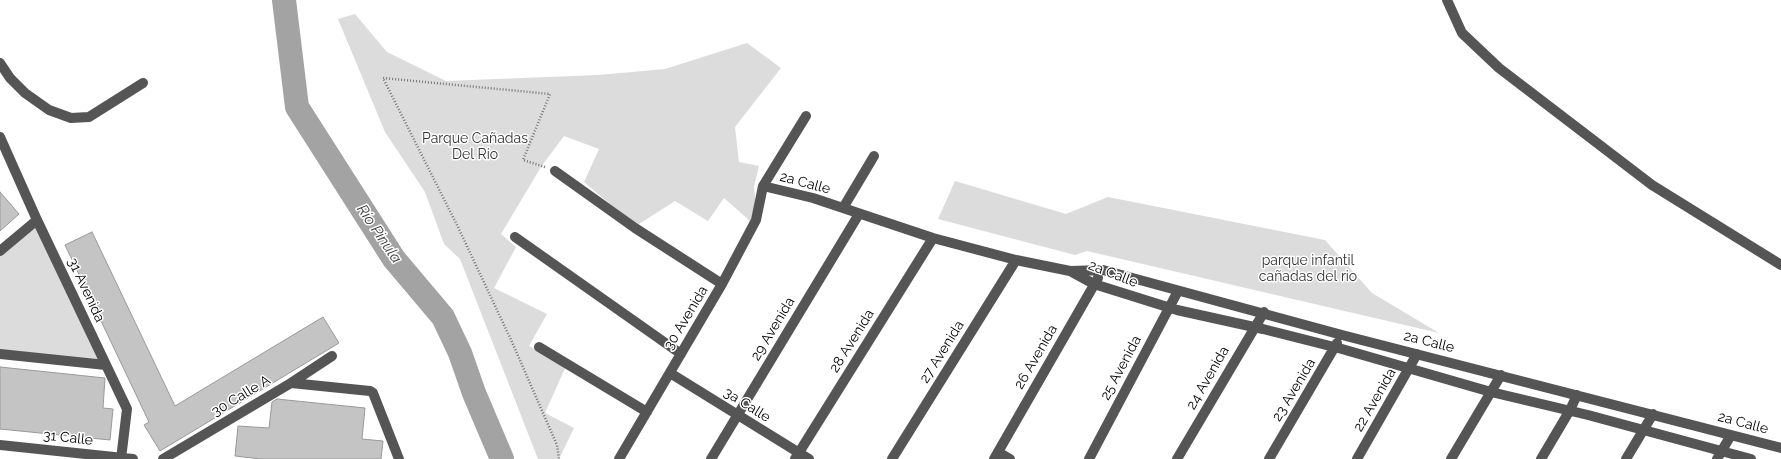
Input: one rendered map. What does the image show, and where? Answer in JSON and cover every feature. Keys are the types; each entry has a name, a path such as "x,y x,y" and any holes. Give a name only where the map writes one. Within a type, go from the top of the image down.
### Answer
{"street":[{"path":"1447,0 1462,33 1499,68 1652,185 1781,265"},
{"path":"0,63 10,78 25,93 49,110 71,118 88,117 143,83"},
{"name":"30 Avenida","path":"619,459 722,284 756,220 763,186 806,116"},
{"name":"31 Avenida","path":"0,136 37,220 127,409 121,458"},
{"path":"843,208 874,156"},
{"path":"555,171 635,228 722,284"},
{"name":"2a Calle","path":"763,186 813,198 933,238 1016,260 1070,271 1103,270 1178,291 1264,312 1342,335 1781,448"},
{"name":"29 Avenida","path":"711,459 859,214"},
{"path":"0,251 37,220"},
{"path":"516,236 681,354"},
{"name":"28 Avenida","path":"797,456 933,238"},
{"name":"27 Avenida","path":"892,459 1016,260"},
{"name":"26 Avenida","path":"996,456 1103,270"},
{"name":"2a Calle","path":"1070,271 1094,284 1169,308 1254,327 1491,392 1570,410 1643,430 1719,455 1751,459"},
{"name":"25 Avenida","path":"1089,459 1178,291"},
{"name":"24 Avenida","path":"1177,459 1264,312"},
{"name":"23 Avenida","path":"1269,459 1342,335"},
{"path":"539,346 647,412"},
{"path":"0,354 106,365"},
{"name":"22 Avenida","path":"1357,459 1417,354"},
{"name":"30 Calle A","path":"163,459 291,383 332,356"},
{"name":"3a Calle","path":"670,373 797,456 809,459"},
{"path":"1451,459 1501,375"},
{"path":"291,383 370,391 373,393 399,459"},
{"path":"1541,459 1577,396"},
{"path":"1626,459 1653,414"},
{"path":"1719,455 1731,434"},
{"name":"31 Calle","path":"0,445 133,459"},
{"path":"996,456 1010,459"}],"path":[{"path":"555,171 523,160 550,94 383,78 458,226 557,445 559,459"}],"green space":[{"name":"Parque Cañadas Del Rio","path":"355,14 387,52 446,81 598,75 665,69 747,43 781,68 735,127 739,162 759,166 754,187 756,208 750,221 724,198 708,221 675,201 636,226 584,182 599,149 564,136 541,167 501,234 516,247 494,288 547,314 529,346 566,366 545,413 574,428 559,459 538,459 460,259 444,244 425,192 385,132 338,19"},
{"name":"parque infantil cañadas del rio","path":"955,181 1066,214 1108,197 1325,240 1372,293 1439,333 1087,251 1075,255 938,219"},
{"path":"37,220 106,365 0,354 0,251"}],"building":[{"path":"0,192 19,214 0,231"},
{"path":"92,232 175,406 323,317 339,343 160,451 144,425 149,422 65,245"},
{"path":"0,367 105,378 103,408 113,409 110,440 0,429"},
{"path":"277,399 365,408 362,439 383,441 381,459 261,459 235,456 238,426 269,428 272,402"}],"waterway":[{"name":"Río Pinula","path":"284,0 297,107 394,259 443,317 460,353 474,393 502,459"}]}
